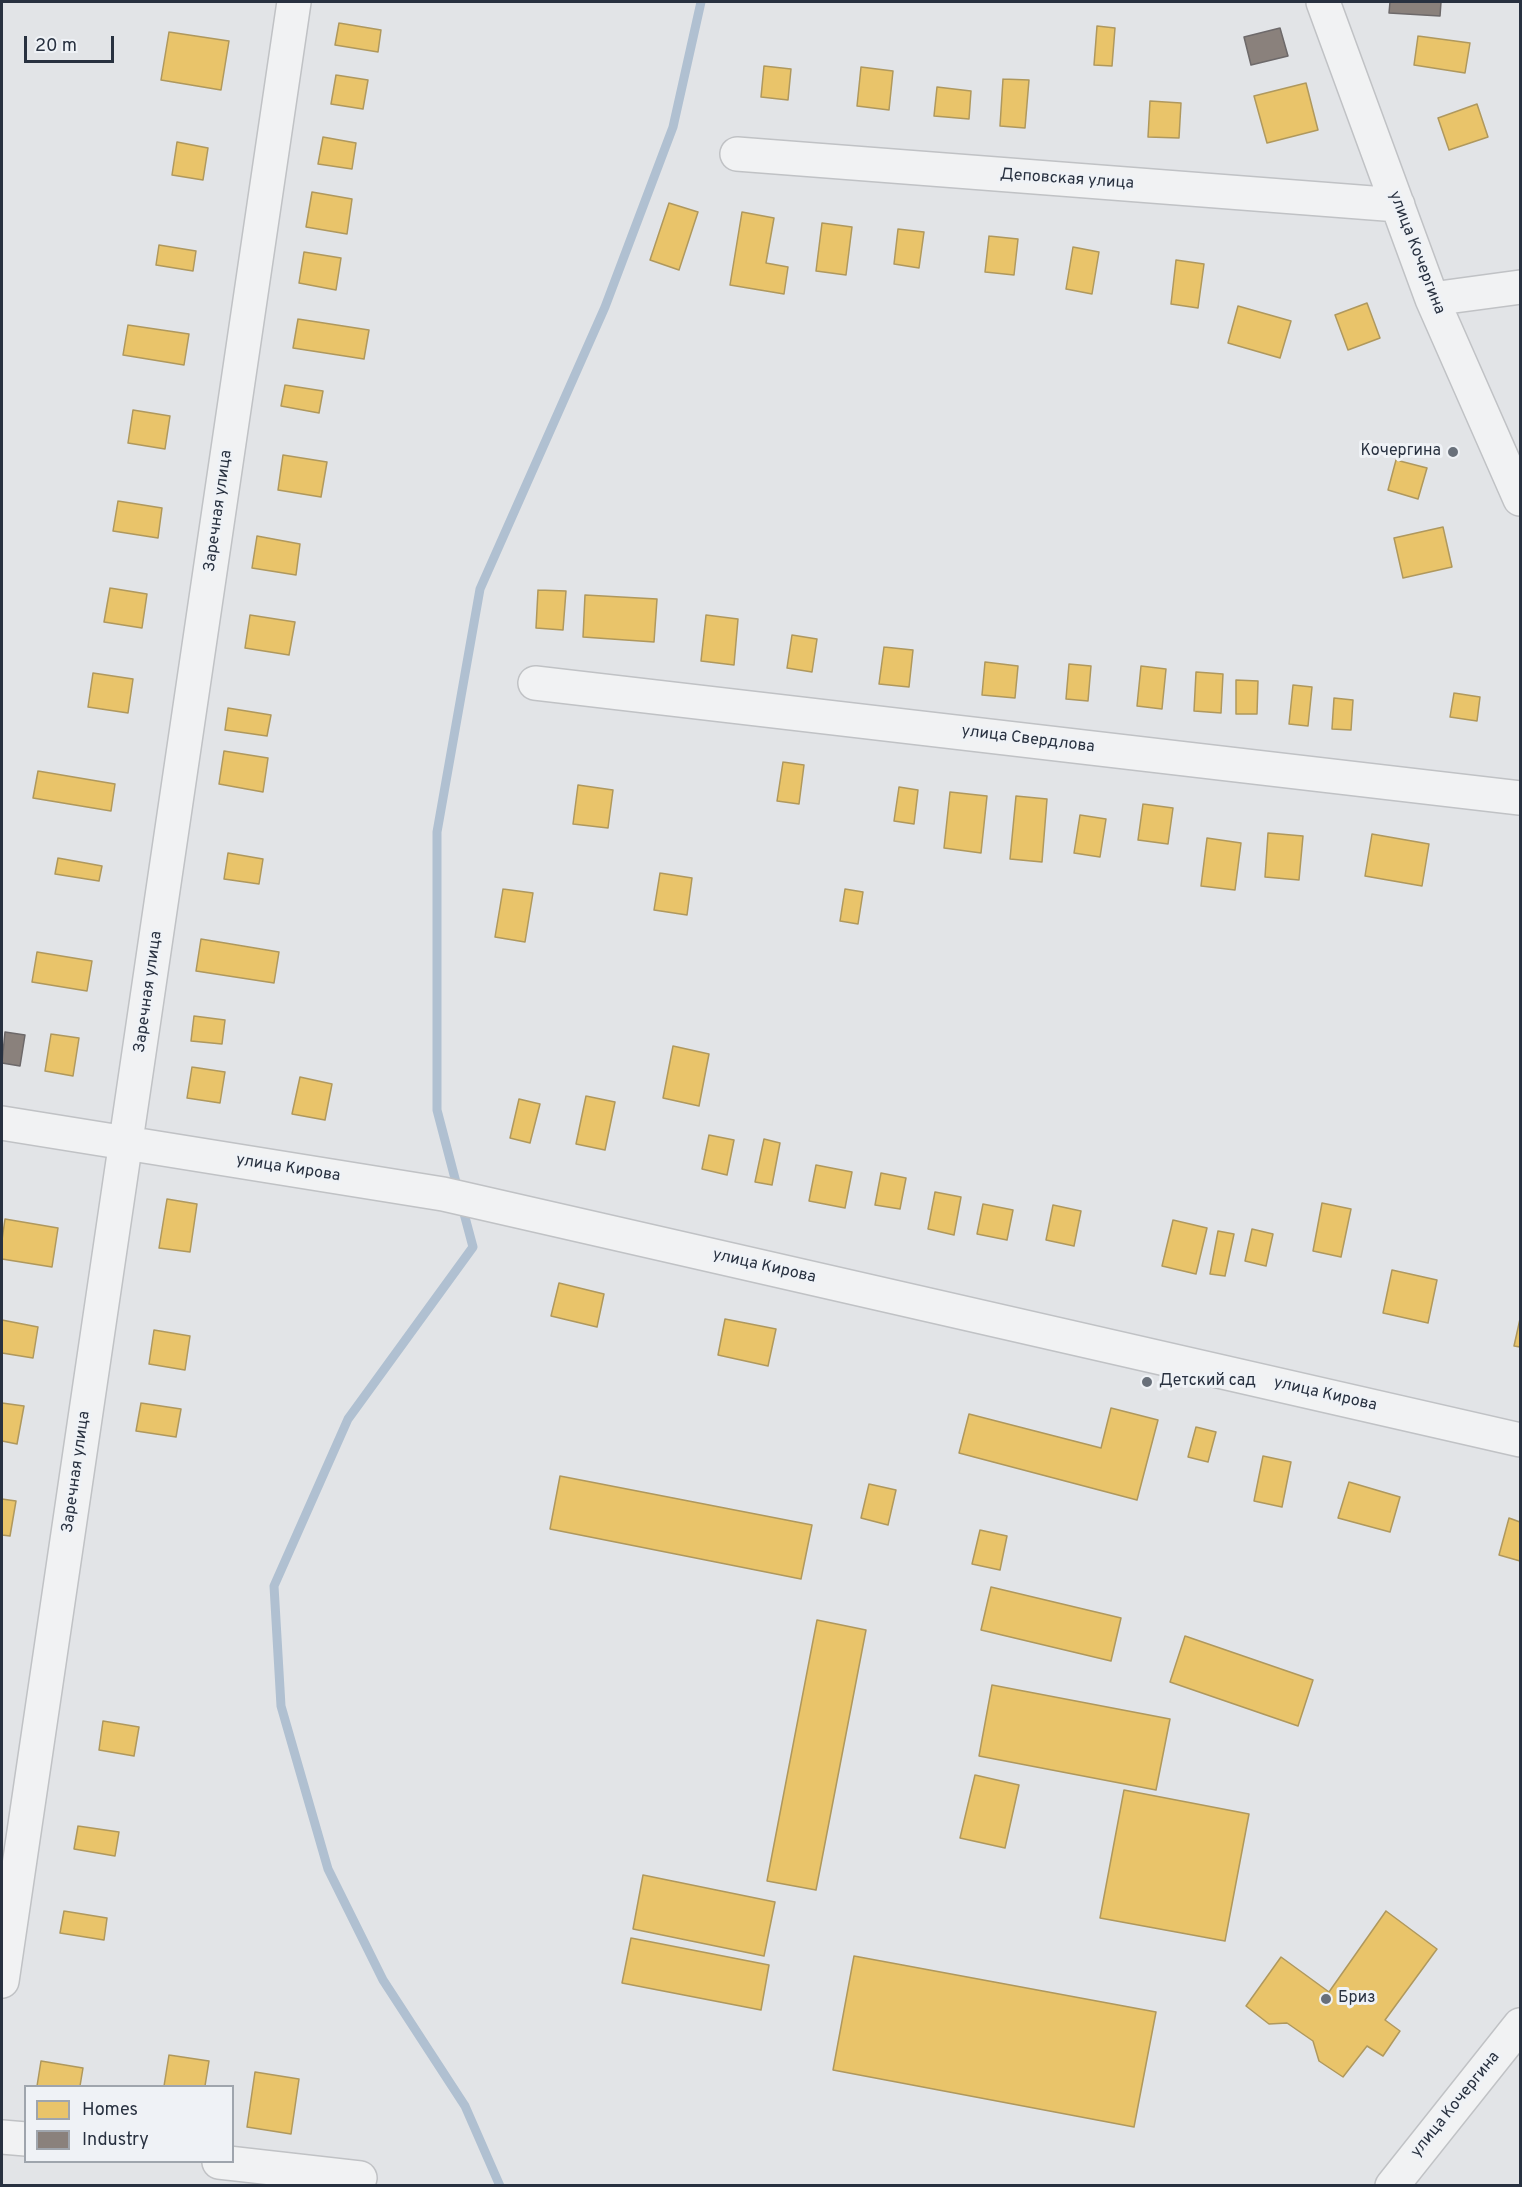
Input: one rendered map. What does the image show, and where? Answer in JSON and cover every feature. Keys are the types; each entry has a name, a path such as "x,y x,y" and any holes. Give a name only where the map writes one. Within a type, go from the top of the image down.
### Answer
{"street":[{"name":"Заречная улица","path":"2,1982 294,2"},
{"name":"улица Кочергина","path":"1323,2 1432,299 1521,499"},
{"name":"Деповская улица","path":"737,154 1398,205"},
{"path":"1432,299 1521,286"},
{"name":"улица Свердлова","path":"535,683 1521,798"},
{"name":"улица Кирова","path":"2,1124 442,1194 1521,1440"},
{"name":"улица Кочергина","path":"1392,2186 1521,2025"},
{"path":"2,2136 24,2139"},
{"path":"228,2163 360,2178"}],"building: Homes":[{"path":"339,23 381,30 378,52 335,45"},
{"path":"1097,26 1115,28 1112,66 1094,65"},
{"path":"169,32 229,41 221,90 161,80"},
{"path":"1418,36 1470,43 1465,73 1414,65"},
{"path":"764,66 791,69 788,100 761,97"},
{"path":"861,67 893,71 889,110 857,106"},
{"path":"336,75 368,80 363,109 331,104"},
{"path":"1003,79 1029,80 1025,128 1000,126"},
{"path":"1306,83 1318,130 1267,143 1254,96"},
{"path":"937,87 971,91 969,119 934,116"},
{"path":"1150,101 1181,103 1179,138 1148,137"},
{"path":"1477,104 1488,137 1449,150 1438,118"},
{"path":"323,137 356,143 352,169 318,164"},
{"path":"177,142 208,148 203,180 172,175"},
{"path":"312,192 352,199 347,234 306,227"},
{"path":"669,203 698,212 679,270 650,260"},
{"path":"742,212 774,218 766,263 788,267 784,294 730,285"},
{"path":"822,223 852,227 846,275 816,271"},
{"path":"898,229 924,232 919,268 894,264"},
{"path":"989,236 1018,239 1014,275 985,272"},
{"path":"159,245 196,251 193,271 156,265"},
{"path":"1073,247 1099,252 1092,294 1066,289"},
{"path":"304,252 341,258 336,290 299,283"},
{"path":"1176,260 1204,264 1198,308 1171,304"},
{"path":"1367,303 1380,338 1348,350 1335,315"},
{"path":"1238,306 1291,321 1280,358 1228,343"},
{"path":"298,319 369,330 364,359 293,348"},
{"path":"128,325 189,334 184,365 123,355"},
{"path":"285,385 323,391 319,413 281,406"},
{"path":"133,410 170,416 165,449 128,443"},
{"path":"283,455 327,462 321,497 278,490"},
{"path":"1396,460 1427,468 1418,499 1388,490"},
{"path":"118,501 162,508 158,538 113,531"},
{"path":"1443,527 1452,567 1403,578 1394,538"},
{"path":"257,536 300,544 296,575 252,568"},
{"path":"110,588 147,594 142,628 104,622"},
{"path":"538,590 566,591 563,630 536,628"},
{"path":"585,595 657,599 654,642 583,637"},
{"path":"250,615 295,622 289,655 245,648"},
{"path":"706,615 738,619 734,665 701,661"},
{"path":"792,635 817,639 812,672 787,668"},
{"path":"884,647 913,650 909,687 879,684"},
{"path":"985,662 1018,666 1015,698 982,695"},
{"path":"1069,664 1091,666 1088,701 1066,699"},
{"path":"1141,666 1166,669 1162,709 1137,706"},
{"path":"1196,672 1223,674 1221,713 1194,711"},
{"path":"93,673 133,679 128,713 88,707"},
{"path":"1236,680 1258,681 1257,714 1236,714"},
{"path":"1293,685 1312,687 1308,726 1289,724"},
{"path":"1454,693 1480,697 1477,721 1450,717"},
{"path":"1334,698 1353,700 1351,730 1332,729"},
{"path":"228,708 271,715 267,736 225,730"},
{"path":"224,751 268,758 263,792 219,784"},
{"path":"783,762 804,765 799,804 777,801"},
{"path":"38,771 115,784 111,811 33,798"},
{"path":"578,785 613,790 608,828 573,824"},
{"path":"899,787 918,790 914,824 894,821"},
{"path":"950,792 987,796 981,853 944,848"},
{"path":"1016,796 1047,799 1042,862 1010,859"},
{"path":"1143,804 1173,808 1168,844 1138,840"},
{"path":"1080,815 1106,819 1100,857 1074,853"},
{"path":"1268,833 1303,836 1299,880 1265,877"},
{"path":"1372,834 1429,844 1422,886 1365,876"},
{"path":"1207,838 1241,843 1235,890 1201,886"},
{"path":"228,853 263,859 259,884 224,879"},
{"path":"58,858 102,866 99,881 55,874"},
{"path":"660,873 692,878 687,915 654,910"},
{"path":"503,889 533,893 525,942 495,937"},
{"path":"845,889 863,892 858,924 840,921"},
{"path":"201,939 279,952 274,983 196,971"},
{"path":"37,952 92,961 87,991 32,982"},
{"path":"194,1016 225,1020 222,1044 191,1041"},
{"path":"51,1034 79,1038 73,1076 45,1071"},
{"path":"673,1046 709,1054 699,1106 663,1098"},
{"path":"192,1067 225,1072 220,1103 187,1098"},
{"path":"300,1077 332,1084 325,1120 292,1114"},
{"path":"586,1096 615,1102 605,1150 576,1144"},
{"path":"519,1099 540,1104 530,1143 510,1138"},
{"path":"709,1135 734,1140 727,1175 702,1169"},
{"path":"764,1139 780,1143 772,1185 755,1182"},
{"path":"816,1165 852,1172 845,1208 809,1201"},
{"path":"881,1173 906,1178 900,1209 875,1205"},
{"path":"935,1192 961,1197 954,1235 928,1229"},
{"path":"167,1199 197,1204 190,1252 159,1248"},
{"path":"1322,1203 1351,1209 1341,1257 1313,1251"},
{"path":"983,1204 1013,1210 1007,1240 977,1234"},
{"path":"1053,1205 1081,1211 1074,1246 1046,1240"},
{"path":"5,1219 58,1228 52,1267 2,1259"},
{"path":"1173,1220 1207,1228 1196,1274 1162,1266"},
{"path":"1252,1229 1273,1234 1266,1266 1245,1261"},
{"path":"1218,1231 1234,1234 1225,1276 1210,1274"},
{"path":"1392,1270 1437,1280 1428,1323 1383,1313"},
{"path":"559,1283 604,1294 597,1327 551,1316"},
{"path":"725,1319 776,1329 768,1366 718,1355"},
{"path":"1520,1319 1520,1347 1514,1346"},
{"path":"2,1320 38,1327 33,1358 2,1353"},
{"path":"154,1330 190,1336 185,1370 149,1364"},
{"path":"2,1403 24,1406 17,1444 2,1441"},
{"path":"141,1403 181,1409 176,1437 136,1431"},
{"path":"1111,1408 1158,1420 1137,1500 959,1453 969,1414 1101,1448"},
{"path":"1196,1427 1216,1432 1208,1462 1188,1457"},
{"path":"1263,1456 1291,1462 1282,1507 1254,1501"},
{"path":"560,1476 812,1525 801,1579 550,1529"},
{"path":"1349,1482 1400,1497 1390,1532 1338,1518"},
{"path":"869,1484 896,1490 888,1525 861,1518"},
{"path":"2,1499 16,1501 10,1536 2,1535"},
{"path":"1509,1518 1520,1522 1520,1561 1499,1555"},
{"path":"980,1530 1007,1536 1000,1570 972,1564"},
{"path":"991,1587 1121,1618 1111,1661 981,1630"},
{"path":"817,1620 866,1630 816,1890 767,1881"},
{"path":"1185,1636 1313,1680 1298,1726 1170,1682"},
{"path":"992,1685 1170,1719 1156,1790 979,1756"},
{"path":"103,1721 139,1727 134,1756 99,1750"},
{"path":"975,1775 1019,1785 1005,1848 960,1838"},
{"path":"1124,1790 1249,1814 1225,1941 1100,1918"},
{"path":"78,1826 119,1832 115,1856 74,1849"},
{"path":"643,1875 775,1902 764,1956 633,1929"},
{"path":"64,1911 107,1918 104,1940 60,1933"},
{"name":"Бриз","path":"1386,1911 1437,1949 1385,2020 1400,2031 1383,2056 1367,2046 1343,2077 1319,2061 1313,2041 1287,2023 1269,2024 1246,2006 1281,1957 1329,1992"},
{"path":"631,1938 769,1965 761,2010 622,1983"},
{"path":"854,1956 1156,2012 1134,2127 833,2070"},
{"path":"169,2055 209,2061 205,2085 164,2085"},
{"path":"41,2061 83,2068 80,2085 37,2085"},
{"path":"255,2072 299,2079 291,2134 247,2127"}],"building: Industry":[{"path":"1390,2 1441,2 1440,16 1389,13"},
{"path":"1280,28 1288,56 1251,65 1244,37"},
{"path":"5,1032 25,1035 20,1066 2,1063"}],"waterway":[{"path":"458,1190 437,1110 437,832 480,589 605,307 673,127 701,2"},
{"path":"462,1206 473,1247 348,1419 274,1586 281,1706 328,1869 383,1980 465,2106 500,2186"}],"place":[{"name":"Кочергина","path":"1453,452"},
{"name":"Детский сад","path":"1147,1382"},
{"name":"Бриз","path":"1326,1999"}]}
